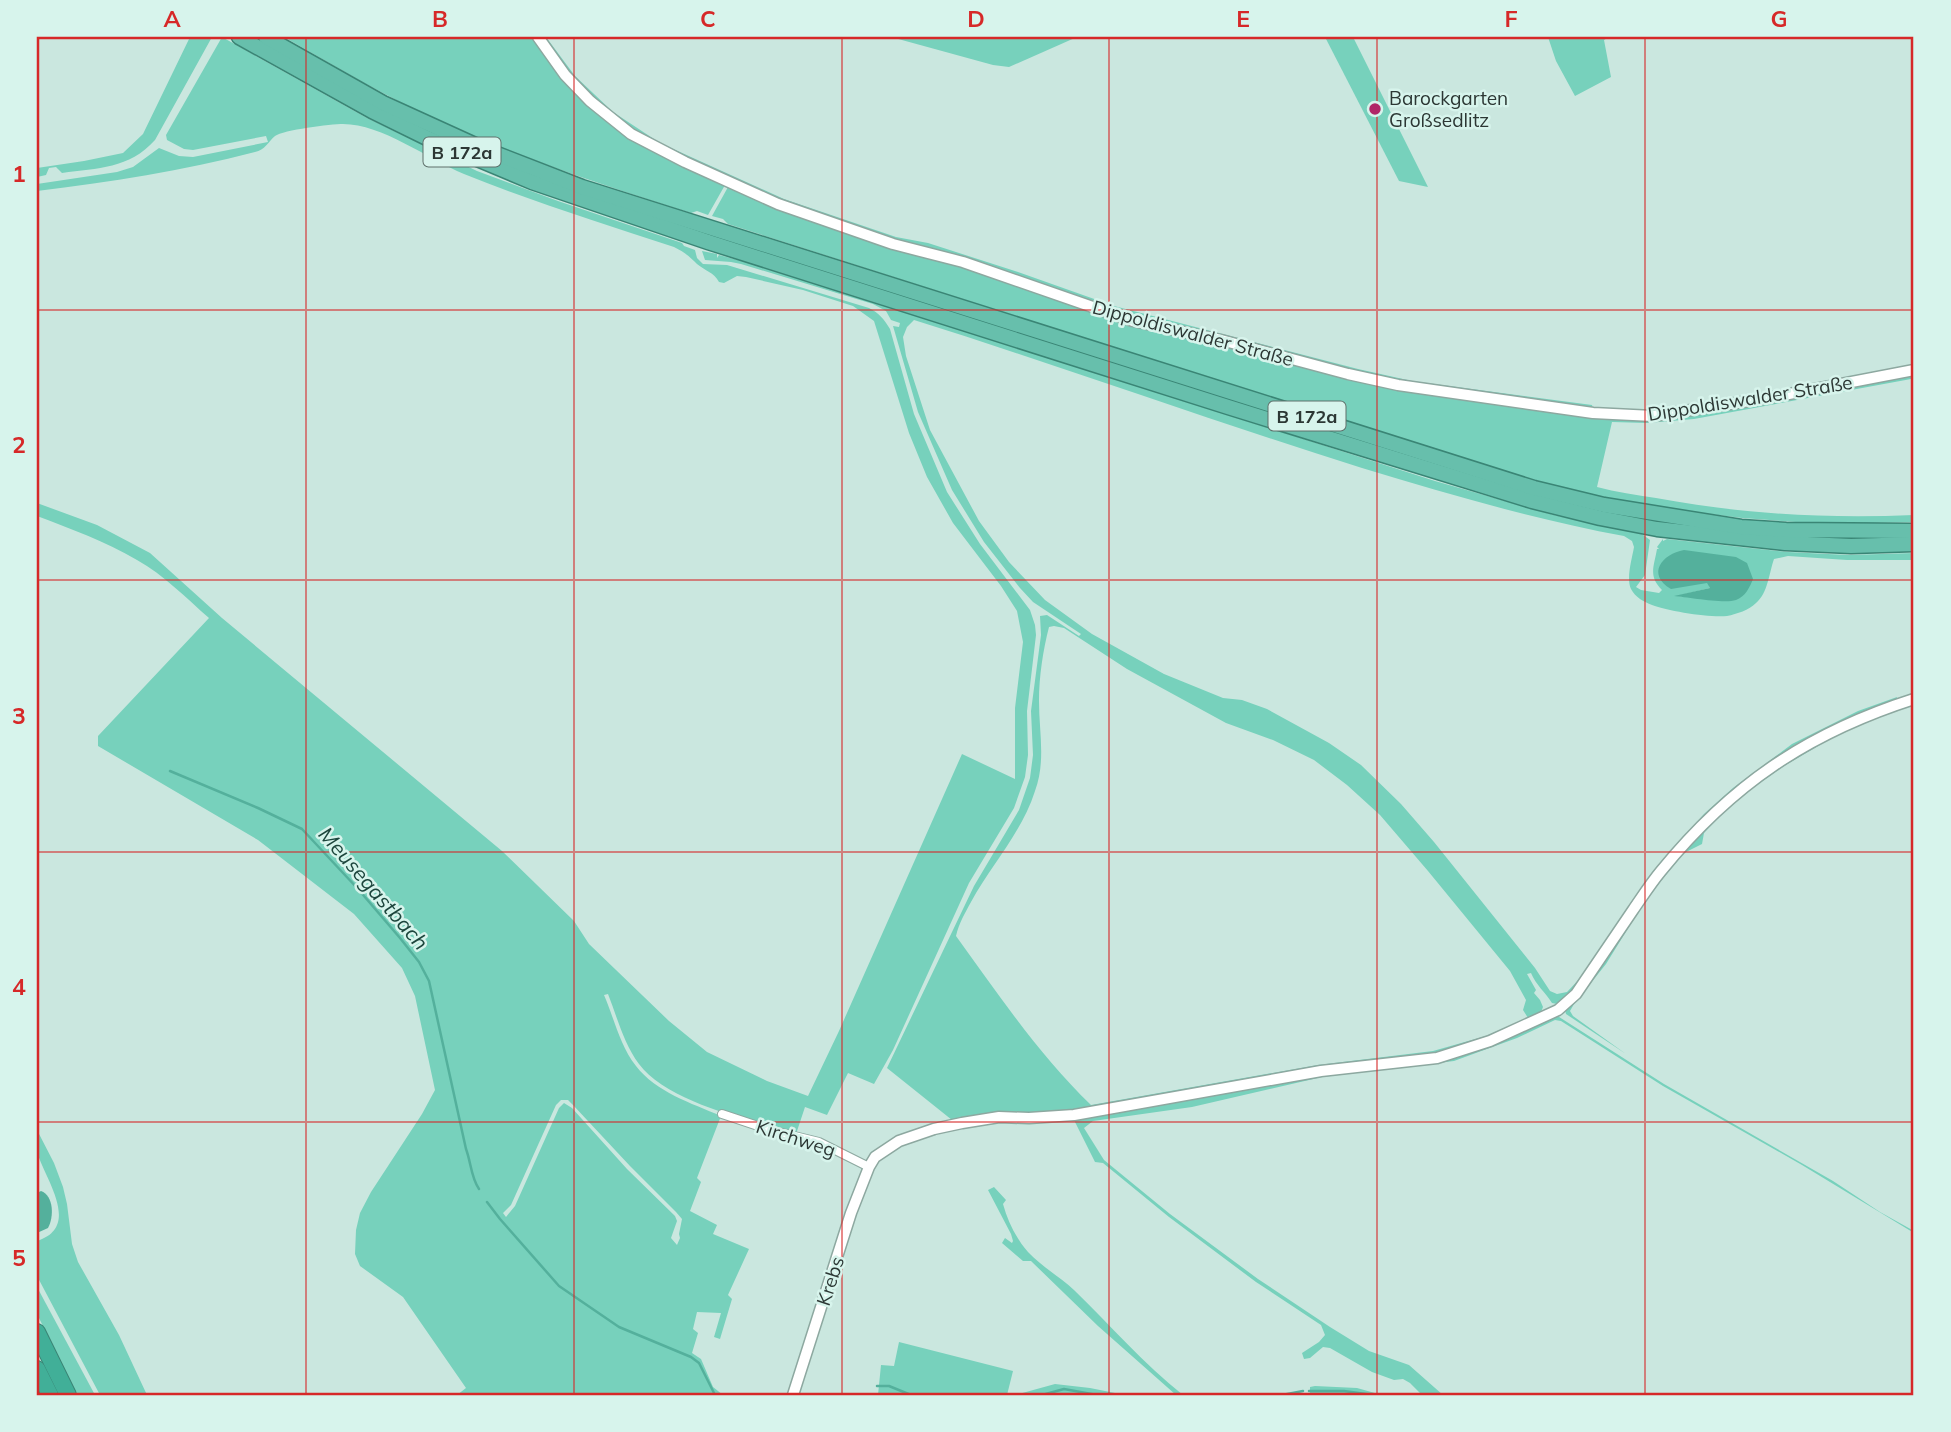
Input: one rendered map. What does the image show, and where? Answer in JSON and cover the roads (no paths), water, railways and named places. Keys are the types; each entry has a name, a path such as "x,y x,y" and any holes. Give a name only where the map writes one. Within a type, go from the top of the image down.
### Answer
{"highway":[{"name":"B 172a","path":"239,37 372,111 427,138 532,182 1534,488 1604,505 1741,527 1914,531"},
{"name":"B 172a","path":"267,37 383,103 484,149 705,233 1329,438 1532,501 1657,529 1785,543 1851,546 1914,544"},
{"path":"37,1332 68,1395"},
{"path":"37,1369 50,1395"}],"street":[{"name":"Dippoldiswalder Straße","path":"538,37 565,75 631,134 770,201 841,227 962,262 1133,321 1221,340 1361,377 1398,385 1580,411 1653,416 1914,370"},
{"path":"869,1167 875,1157 899,1141 954,1124 999,1117 1074,1115 1321,1071 1437,1058 1502,1036 1558,1010 1576,994 1660,872 1709,817 1738,791 1778,761 1842,726 1914,699"},
{"name":"Kirchweg","path":"722,1114 769,1130 819,1142 869,1167"},
{"name":"Krebs","path":"793,1395 851,1213 869,1167"}],"waterway":[{"name":"Meusegastbach","path":"170,771 302,829 358,889 419,962 429,981 466,1149 479,1189"},
{"name":"Meusegastbach","path":"487,1202 559,1286 619,1327 691,1357 699,1363 715,1395"},
{"name":"Meusegastbach","path":"877,1386 889,1386 911,1395"},
{"name":"Meusegastbach","path":"1042,1395 1064,1389 1097,1395"},
{"name":"Meusegastbach","path":"1282,1395 1303,1391"},
{"name":"Meusegastbach","path":"1309,1391 1344,1391 1373,1395"}],"place":[{"name":"Barockgarten Großsedlitz","path":"1375,109"}]}
